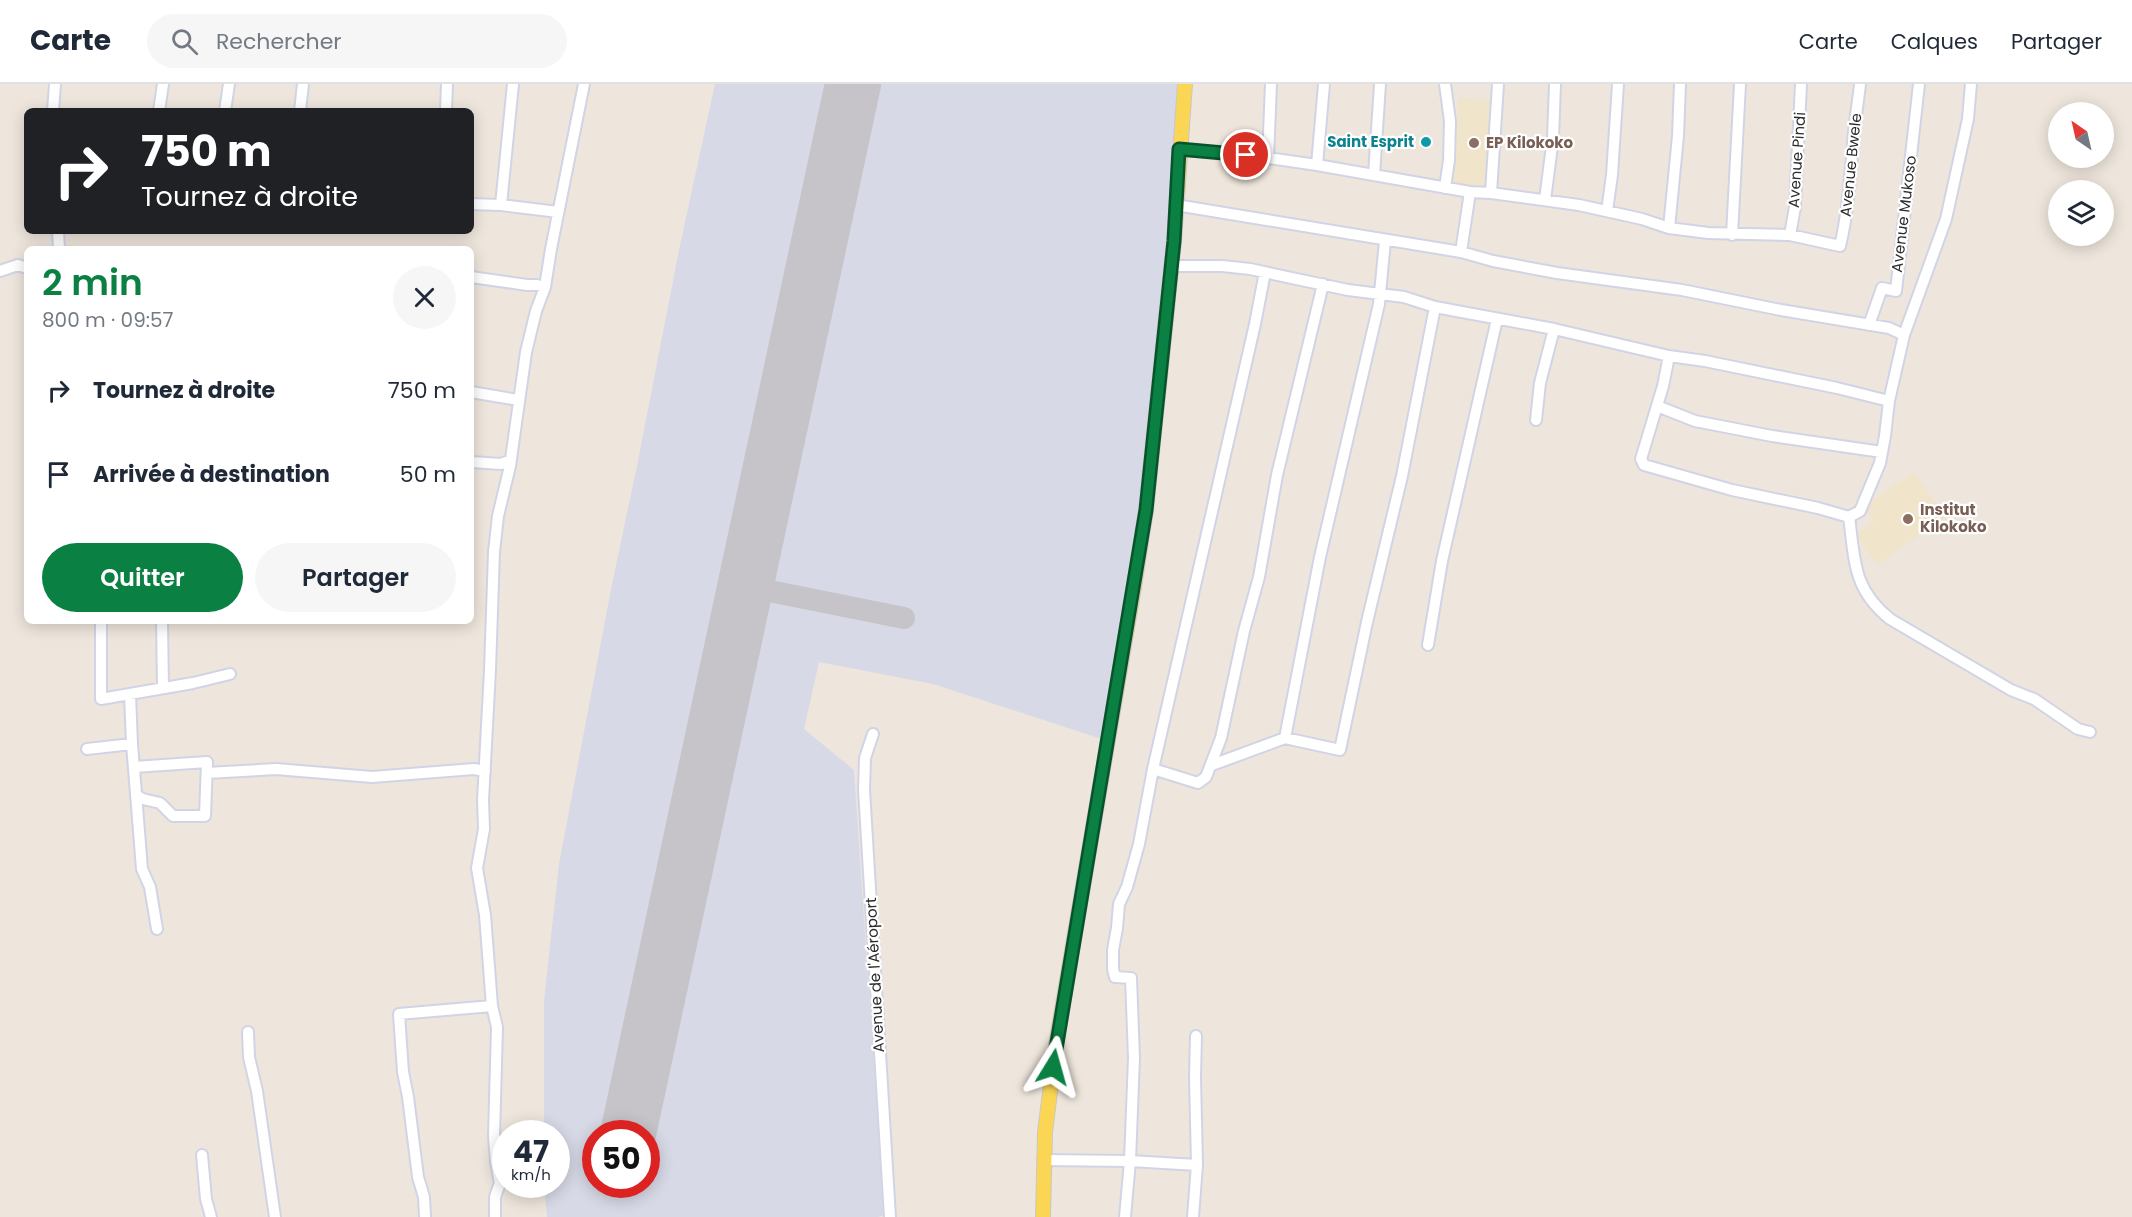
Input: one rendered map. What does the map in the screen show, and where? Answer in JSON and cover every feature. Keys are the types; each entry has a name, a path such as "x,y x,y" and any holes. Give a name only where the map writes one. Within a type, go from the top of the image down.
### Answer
{"main road":[{"path":"1043,1217 1043,1160 1056,1045 1146,510 1171,266 1185,84"}],"street":[{"path":"53,108 55,84"},
{"path":"159,108 163,84"},
{"path":"225,108 229,84"},
{"path":"300,108 303,84"},
{"path":"446,108 447,84"},
{"path":"501,205 513,84"},
{"path":"495,1217 495,1197 500,1183 494,1136 497,1027 492,1006 485,915 477,868 484,829 483,800 494,552 498,516 511,460 526,352 536,311 545,287 584,84"},
{"path":"1269,158 1271,84"},
{"path":"1317,165 1324,84"},
{"path":"1374,175 1380,84"},
{"path":"1445,84 1450,121 1449,160 1445,188"},
{"path":"1491,193 1498,84"},
{"path":"1545,200 1553,138 1555,84"},
{"path":"1607,211 1612,175 1618,84"},
{"path":"1669,228 1678,136 1680,84"},
{"path":"1732,234 1740,84"},
{"name":"Avenue Pindi","path":"1790,235 1794,207 1801,84"},
{"name":"Avenue Bwele","path":"1790,235 1840,246 1845,228 1860,84"},
{"name":"Avenue Mukoso","path":"1869,325 1882,288 1896,291 1919,84"},
{"path":"1669,356 1664,386 1641,459 1644,465 1732,490 1849,517 1860,511 1872,484 1882,452 1889,401 1904,335 1946,219 1968,118 1971,84"},
{"path":"1179,149 1269,158 1470,192 1545,200 1607,211 1669,228 1708,234 1790,235"},
{"path":"1461,252 1470,192"},
{"path":"474,204 558,212"},
{"path":"1176,205 1461,252 1493,261 1557,273 1682,290 1888,328 1904,335"},
{"path":"1285,738 1309,611 1378,304 1385,241"},
{"path":"0,271 18,265 24,267"},
{"path":"1171,266 1222,266 1404,297 1435,307 1554,329 1669,356 1837,387 1889,401"},
{"path":"1125,1217 1130,1161 1134,1058 1131,978 1118,978 1114,975 1113,950 1119,904 1127,887 1139,844 1153,769 1265,272"},
{"path":"474,277 545,287"},
{"path":"1153,769 1198,783 1206,777 1212,765 1221,738 1259,577 1277,475 1323,284"},
{"path":"1212,765 1285,738 1341,750 1367,622 1402,476 1435,307"},
{"path":"1428,645 1445,549 1497,319"},
{"path":"1536,420 1540,383 1554,329"},
{"path":"474,393 518,400"},
{"path":"1657,406 1695,421 1882,452"},
{"path":"474,462 501,464 511,460"},
{"path":"1849,517 1856,570 1864,592 1874,606 1890,619 2011,690 2034,699 2078,729 2090,732"},
{"path":"101,624 101,699 230,674"},
{"path":"162,624 163,688"},
{"path":"130,694 142,869 150,887 157,929"},
{"name":"Avenue de l'Aéroport","path":"873,734 865,758 864,790 890,1217"},
{"path":"87,749 132,744"},
{"path":"134,767 207,762 205,816 173,816 160,803 136,795"},
{"path":"207,773 276,769 372,777 440,771 485,771"},
{"path":"425,1217 424,1197 418,1177 403,1072 399,1014 492,1006"},
{"path":"248,1032 249,1057 275,1217"},
{"path":"1193,1217 1197,1165 1196,1036"},
{"path":"202,1155 206,1199 211,1217"},
{"path":"1043,1160 1130,1161 1197,1165"}],"shaded area":[{"path":"715,84 1180,84 1142,523 1102,739 933,684 819,662 804,729 854,770 884,1215 878,1217 547,1217 545,1198 570,1198 570,1120 544,1120 544,1000 559,864 611,589 679,250"},
{"name":"EP Kilokoko","path":"1458,98 1496,100 1490,189 1452,187"},
{"name":"Institut Kilokoko","path":"1914,472 1945,517 1877,565 1856,535 1874,521 1864,506"}],"taxiway":[{"path":"745,586 904,618"}],"runway":[{"path":"631,1120 853,84"}],"place":[{"name":"Saint Esprit","path":"1426,142"},
{"name":"EP Kilokoko","path":"1474,143"},
{"name":"Institut Kilokoko","path":"1908,519"}],"route":[{"path":"1053,1067 1146,510 1174,241 1179,149 1246,155"}]}
